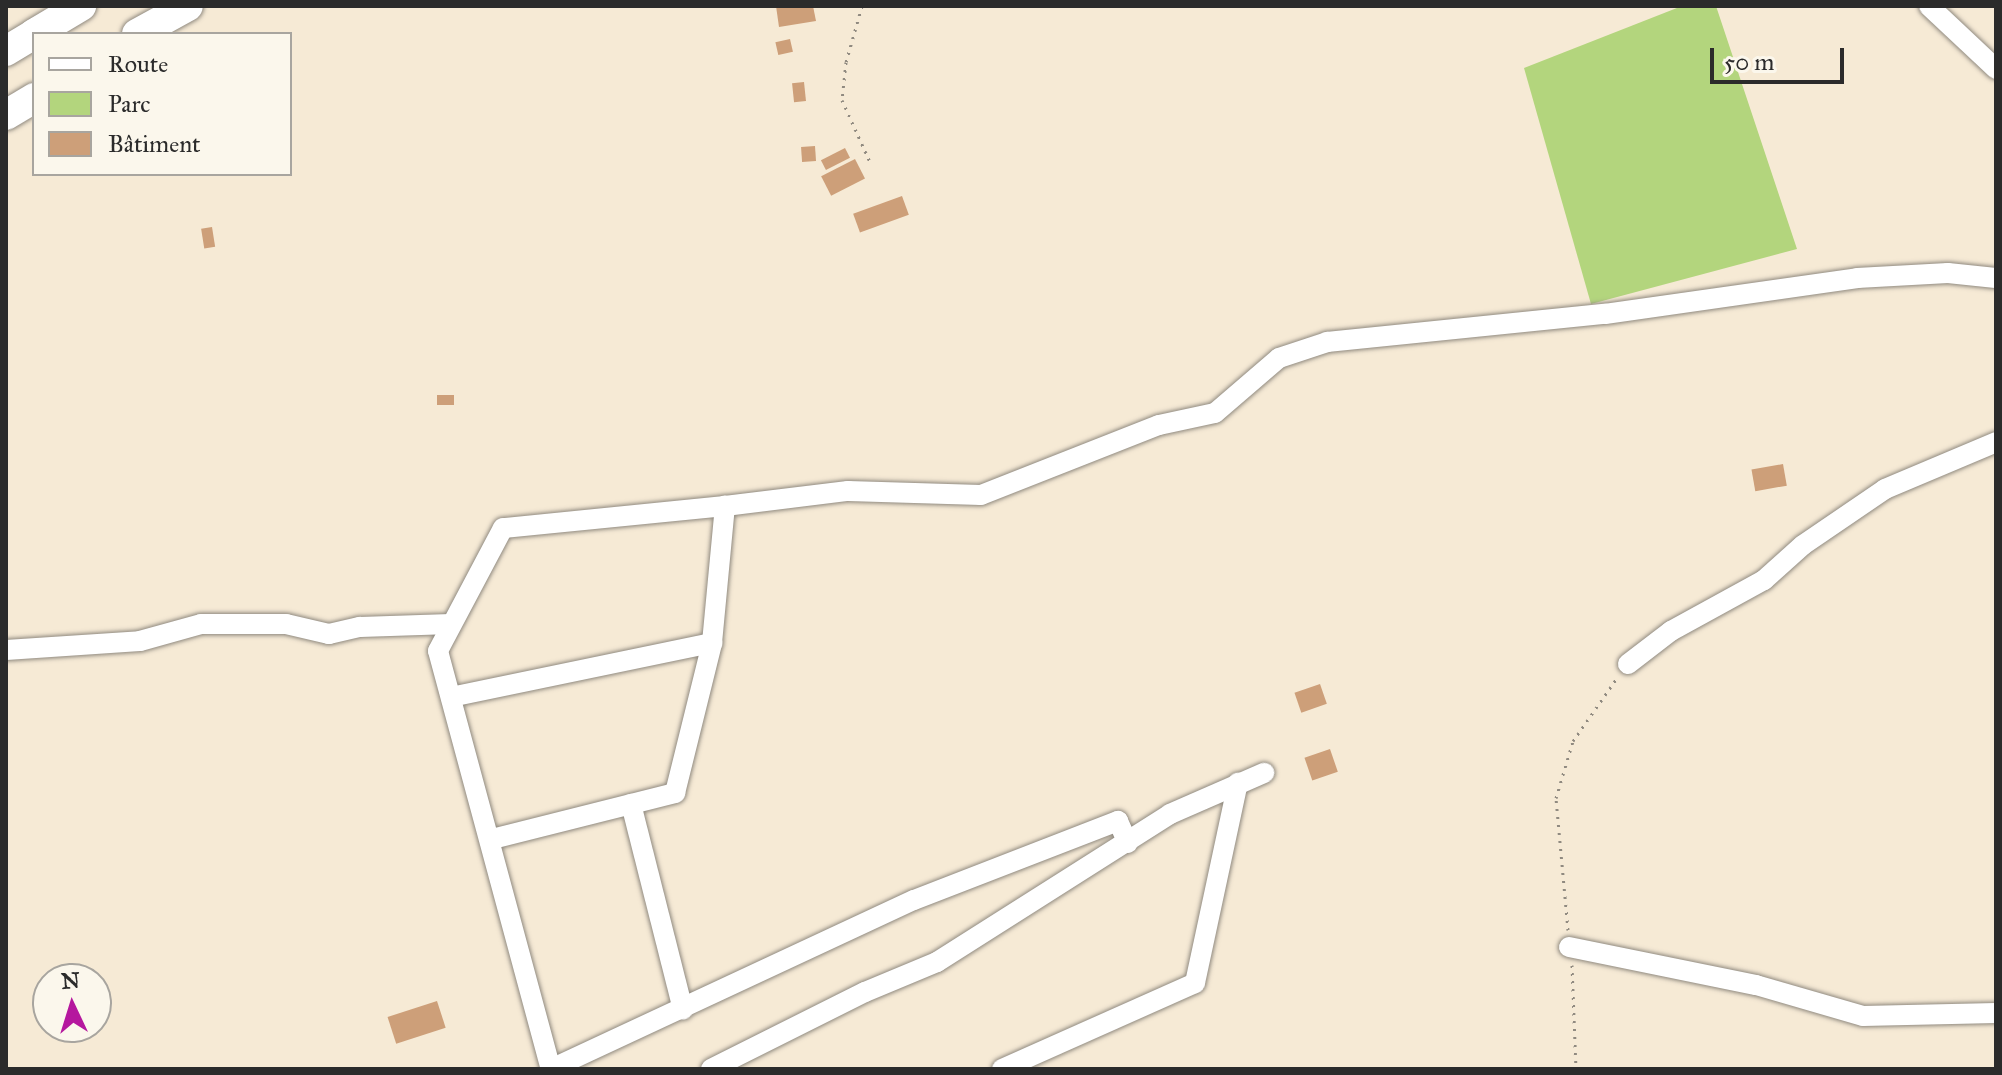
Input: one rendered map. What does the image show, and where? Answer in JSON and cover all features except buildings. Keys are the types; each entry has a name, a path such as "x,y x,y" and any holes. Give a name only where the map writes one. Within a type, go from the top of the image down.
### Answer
{"highway":[{"path":"37,32 81,6"},
{"path":"141,32 188,6"},
{"path":"6,51 32,35"},
{"path":"6,115 32,99"}],"street":[{"path":"1929,6 1955,26"},
{"path":"1941,6 1955,26 1996,69"},
{"path":"1128,843 1118,821 914,900 551,1069 492,839 438,651 503,528 848,491 981,495 1159,425 1215,413 1279,358 1327,342 1605,314 1857,278 1948,273 1996,278"},
{"path":"1628,664 1671,631 1764,580 1803,545 1885,489 1996,442"},
{"path":"492,839 675,793 712,643 725,506"},
{"path":"6,650 140,641 201,624 286,624 329,634 360,627 451,624"},
{"path":"451,697 712,643"},
{"path":"711,1069 865,992 937,962 1201,797 1264,773"},
{"path":"1002,1069 1195,983 1238,783"},
{"path":"631,804 683,1010"},
{"path":"1569,947 1756,985 1863,1016 1996,1013"}],"path":[{"path":"862,6 846,62 842,100 870,162"},
{"path":"1576,1069 1556,798 1573,741 1628,664"}],"green space":[{"path":"1682,6 1716,6 1797,249 1591,304 1524,68"}]}
